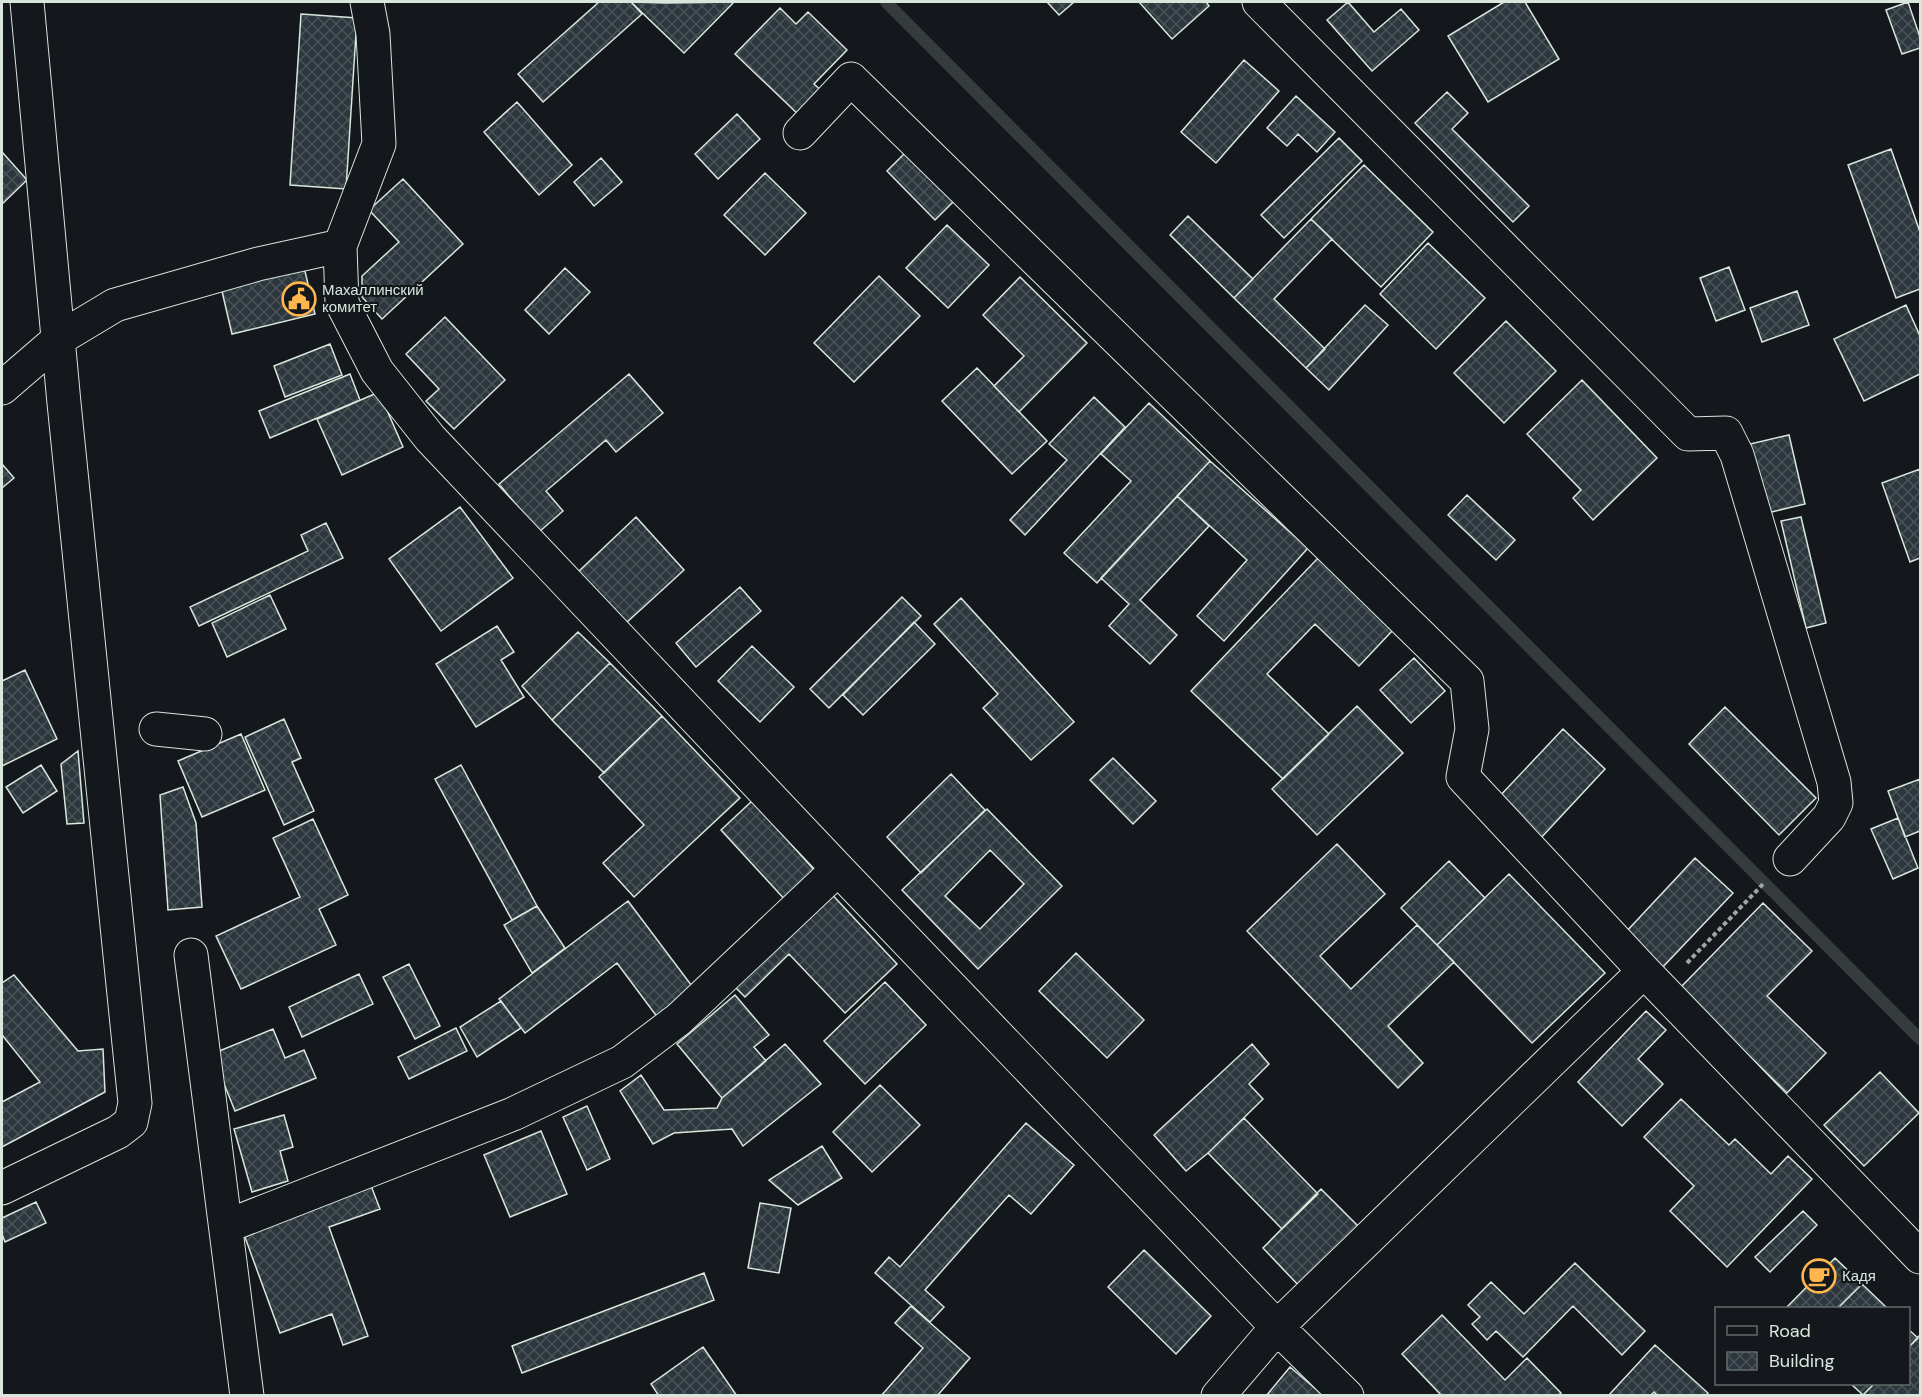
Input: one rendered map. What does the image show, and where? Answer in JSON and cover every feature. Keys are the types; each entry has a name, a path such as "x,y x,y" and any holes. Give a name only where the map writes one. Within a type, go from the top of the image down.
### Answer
{"street":[{"path":"2,1188 118,1132 131,1122 134,1091 106,737 60,338 27,2"},
{"path":"367,2 373,34 379,144 340,246 342,303 377,371 423,429 838,869 1276,1327 1347,1395"},
{"path":"1259,2 1688,434 1726,433 1737,455 1834,782 1836,803 1829,817 1790,859"},
{"path":"800,133 850,79 1467,681 1472,729 1463,777 1644,971 1920,1257"},
{"path":"2,388 60,338 115,305 258,264 340,246"},
{"path":"156,729 205,734"},
{"path":"227,1226 513,1114 622,1062 679,1019 838,869"},
{"path":"191,955 247,1395"},
{"path":"1218,1395 1276,1327 1644,971"}],"path":[{"path":"1644,971 1675,975 1754,893"}],"building":[{"path":"599,2 631,2 642,14 543,102 518,74"},
{"path":"631,2 666,3 734,2 684,53"},
{"path":"1047,2 1074,2 1059,15"},
{"path":"1139,2 1206,2 1209,6 1172,39"},
{"path":"1348,2 1374,32 1401,9 1419,30 1372,71 1327,20"},
{"path":"1504,2 1525,2 1559,59 1488,102 1448,36"},
{"path":"1908,2 1920,37 1920,48 1902,54 1886,10"},
{"path":"780,8 796,24 808,12 847,50 814,84 825,94 802,118 735,54"},
{"path":"301,14 357,18 346,189 290,185"},
{"path":"1244,60 1279,91 1216,163 1181,132"},
{"path":"1447,92 1468,113 1452,129 1529,206 1513,222 1415,123"},
{"path":"1296,96 1335,132 1317,152 1298,134 1287,146 1267,128"},
{"path":"517,102 572,165 539,195 484,132"},
{"path":"737,114 760,139 718,179 695,154"},
{"path":"1339,138 1362,161 1284,238 1261,215"},
{"path":"1891,149 1920,232 1920,289 1896,298 1848,165"},
{"path":"2,152 27,180 2,204"},
{"path":"906,152 954,201 935,220 887,171"},
{"path":"601,158 622,182 594,206 574,182"},
{"path":"1364,165 1433,232 1381,287 1311,219"},
{"path":"765,173 806,213 765,255 724,215"},
{"path":"403,179 463,244 382,319 362,297 362,276 399,242 369,210"},
{"path":"1188,216 1253,279 1234,298 1170,235"},
{"path":"1311,219 1332,239 1274,299 1325,349 1306,368 1234,298"},
{"path":"947,225 989,265 948,308 906,268"},
{"path":"1428,243 1485,298 1436,349 1380,294"},
{"path":"304,267 315,314 232,334 221,287"},
{"path":"1729,267 1745,310 1716,321 1700,278"},
{"path":"565,268 590,292 549,334 525,310"},
{"path":"879,276 920,316 854,382 814,343"},
{"path":"1020,277 1087,343 1019,412 994,386 1024,356 983,315"},
{"path":"1797,291 1809,325 1762,342 1750,308"},
{"path":"1365,305 1388,325 1329,390 1306,368"},
{"path":"1906,305 1920,336 1920,374 1864,401 1834,339"},
{"path":"445,317 505,380 454,429 426,401 439,389 406,354"},
{"path":"1506,321 1556,371 1504,423 1454,373"},
{"path":"330,344 342,375 285,397 274,366"},
{"path":"977,368 1047,441 1012,474 942,401"},
{"path":"350,374 360,400 270,438 259,411"},
{"path":"629,374 663,413 616,452 606,440 546,491 563,511 539,532 499,484"},
{"path":"1582,380 1657,458 1593,520 1573,498 1581,490 1527,434"},
{"path":"379,392 403,447 342,475 317,419"},
{"path":"1094,397 1125,427 1025,535 1010,520 1067,460 1049,444"},
{"path":"1149,403 1210,461 1097,583 1064,553 1131,481 1101,454"},
{"path":"1789,435 1805,504 1767,513 1750,444"},
{"path":"1210,461 1308,548 1224,641 1197,616 1247,560 1177,496"},
{"path":"2,464 14,478 2,488"},
{"path":"1920,469 1920,558 1910,562 1882,483"},
{"path":"1467,495 1515,540 1496,560 1448,515"},
{"path":"1177,496 1209,526 1140,600 1177,635 1150,664 1109,626 1129,604 1101,578"},
{"path":"460,507 513,578 441,631 389,559"},
{"path":"636,517 684,570 625,624 578,572"},
{"path":"1801,517 1826,623 1806,628 1781,521"},
{"path":"326,523 343,558 199,626 190,607 308,551 301,535"},
{"path":"1318,558 1393,630 1359,666 1315,624 1267,674 1329,734 1283,779 1191,691"},
{"path":"740,587 761,611 696,667 676,643"},
{"path":"270,595 286,629 227,657 212,623"},
{"path":"902,597 921,616 829,708 810,689"},
{"path":"961,598 1074,722 1031,760 983,708 998,694 934,624"},
{"path":"914,622 935,644 863,715 843,695"},
{"path":"497,626 514,652 501,660 524,697 476,727 436,664"},
{"path":"578,632 610,663 552,720 522,686"},
{"path":"752,646 794,687 760,722 718,681"},
{"path":"1414,658 1445,691 1411,723 1380,690"},
{"path":"610,663 662,716 604,773 552,720"},
{"path":"25,670 57,739 2,766 2,681"},
{"path":"1357,706 1403,753 1317,835 1272,789"},
{"path":"1725,707 1816,798 1779,835 1689,744"},
{"path":"662,716 740,798 634,897 603,863 644,825 599,777"},
{"path":"284,719 301,758 292,762 314,811 284,825 245,737"},
{"path":"1563,729 1605,769 1540,839 1498,798"},
{"path":"241,734 265,790 202,817 178,761"},
{"path":"78,751 84,823 67,824 61,764"},
{"path":"1113,758 1156,801 1133,824 1090,780"},
{"path":"41,765 57,791 23,813 6,787"},
{"path":"461,765 537,906 512,920 435,779"},
{"path":"951,774 985,810 921,873 887,837"},
{"path":"1920,779 1920,831 1905,837 1888,791"},
{"path":"183,787 196,823 202,907 168,910 160,795"},
{"path":"752,801 817,873 787,902 721,830"},
{"path":"987,809 1062,886 978,969 902,890","holes":["990,850 1024,884 980,929 945,896"]},
{"path":"1898,818 1918,868 1893,879 1871,829"},
{"path":"313,819 348,895 319,909 336,945 241,989 216,936 300,897 273,838"},
{"path":"1337,844 1385,894 1320,956 1351,989 1417,925 1454,962 1388,1026 1423,1063 1398,1088 1247,931"},
{"path":"1695,858 1733,893 1662,968 1625,933"},
{"path":"1449,861 1485,898 1437,945 1401,908"},
{"path":"1509,874 1605,973 1532,1043 1437,945"},
{"path":"825,887 897,964 845,1013 789,954 745,997 727,979"},
{"path":"628,901 698,994 661,1022 617,963 525,1033 499,999"},
{"path":"1763,903 1812,951 1767,996 1826,1053 1787,1093 1680,988"},
{"path":"537,906 565,948 532,973 504,925"},
{"path":"1076,953 1144,1020 1107,1058 1039,991"},
{"path":"409,964 440,1026 415,1039 383,977"},
{"path":"359,974 373,1004 302,1037 289,1007"},
{"path":"14,975 78,1051 103,1049 105,1092 2,1147 2,1102 40,1082 2,1035 2,983"},
{"path":"885,982 926,1025 865,1084 824,1041"},
{"path":"735,995 769,1035 754,1047 766,1061 722,1098 677,1044"},
{"path":"501,1001 521,1028 477,1057 460,1027"},
{"path":"1646,1011 1666,1030 1638,1059 1663,1084 1622,1126 1578,1082"},
{"path":"456,1028 467,1051 409,1079 398,1057"},
{"path":"273,1029 285,1058 304,1050 316,1078 235,1111 212,1054"},
{"path":"785,1044 821,1084 743,1146 732,1129 674,1133 653,1144 620,1091 641,1075 664,1110 717,1108 722,1098"},
{"path":"1252,1044 1269,1064 1249,1084 1263,1099 1208,1153 1186,1171 1154,1135"},
{"path":"1880,1072 1919,1113 1864,1166 1824,1125"},
{"path":"880,1085 920,1125 872,1172 833,1132"},
{"path":"1681,1099 1729,1145 1735,1139 1771,1174 1788,1156 1812,1179 1727,1267 1670,1211 1694,1186 1644,1137"},
{"path":"587,1106 610,1159 587,1170 563,1117"},
{"path":"284,1115 293,1147 280,1151 288,1181 252,1192 234,1129"},
{"path":"1244,1118 1318,1194 1282,1229 1208,1153"},
{"path":"1026,1123 1074,1165 1031,1214 1009,1195 925,1290 944,1307 930,1322 875,1273 889,1257 900,1267"},
{"path":"541,1131 567,1194 510,1217 484,1155"},
{"path":"822,1146 842,1178 798,1205 769,1180"},
{"path":"370,1183 380,1209 329,1227 368,1336 343,1345 332,1314 280,1333 242,1229"},
{"path":"1321,1189 1361,1229 1301,1288 1263,1248"},
{"path":"36,1202 46,1223 5,1242 2,1234 2,1218"},
{"path":"760,1203 791,1208 779,1273 748,1268"},
{"path":"1803,1211 1817,1225 1770,1272 1755,1257"},
{"path":"1144,1250 1211,1316 1176,1354 1108,1287"},
{"path":"1835,1258 1862,1284 1839,1307 1787,1307"},
{"path":"1575,1263 1645,1331 1622,1355 1573,1306 1523,1357 1496,1331 1487,1340 1472,1324 1480,1317 1468,1305 1491,1282 1524,1314"},
{"path":"704,1273 714,1300 522,1373 512,1346"},
{"path":"1862,1284 1886,1307 1839,1307"},
{"path":"911,1306 970,1358 937,1396 881,1396 923,1348 895,1323"},
{"path":"1442,1315 1505,1380 1527,1358 1561,1393 1558,1396 1442,1396 1402,1354"},
{"path":"1910,1331 1918,1338 1910,1346"},
{"path":"1920,1335 1920,1396 1862,1396 1873,1385 1910,1385 1910,1346"},
{"path":"1655,1345 1708,1393 1706,1396 1658,1396 1654,1392 1650,1396 1608,1396"},
{"path":"703,1347 737,1396 659,1396 651,1384"},
{"path":"1290,1367 1324,1396 1266,1396"},
{"path":"1852,1385 1873,1385 1863,1395"}],"waterway":[{"path":"886,2 1920,1039"}],"place":[{"name":"Махаллинский комитет","path":"299,299"},
{"name":"Кадя","path":"1819,1276"}]}
